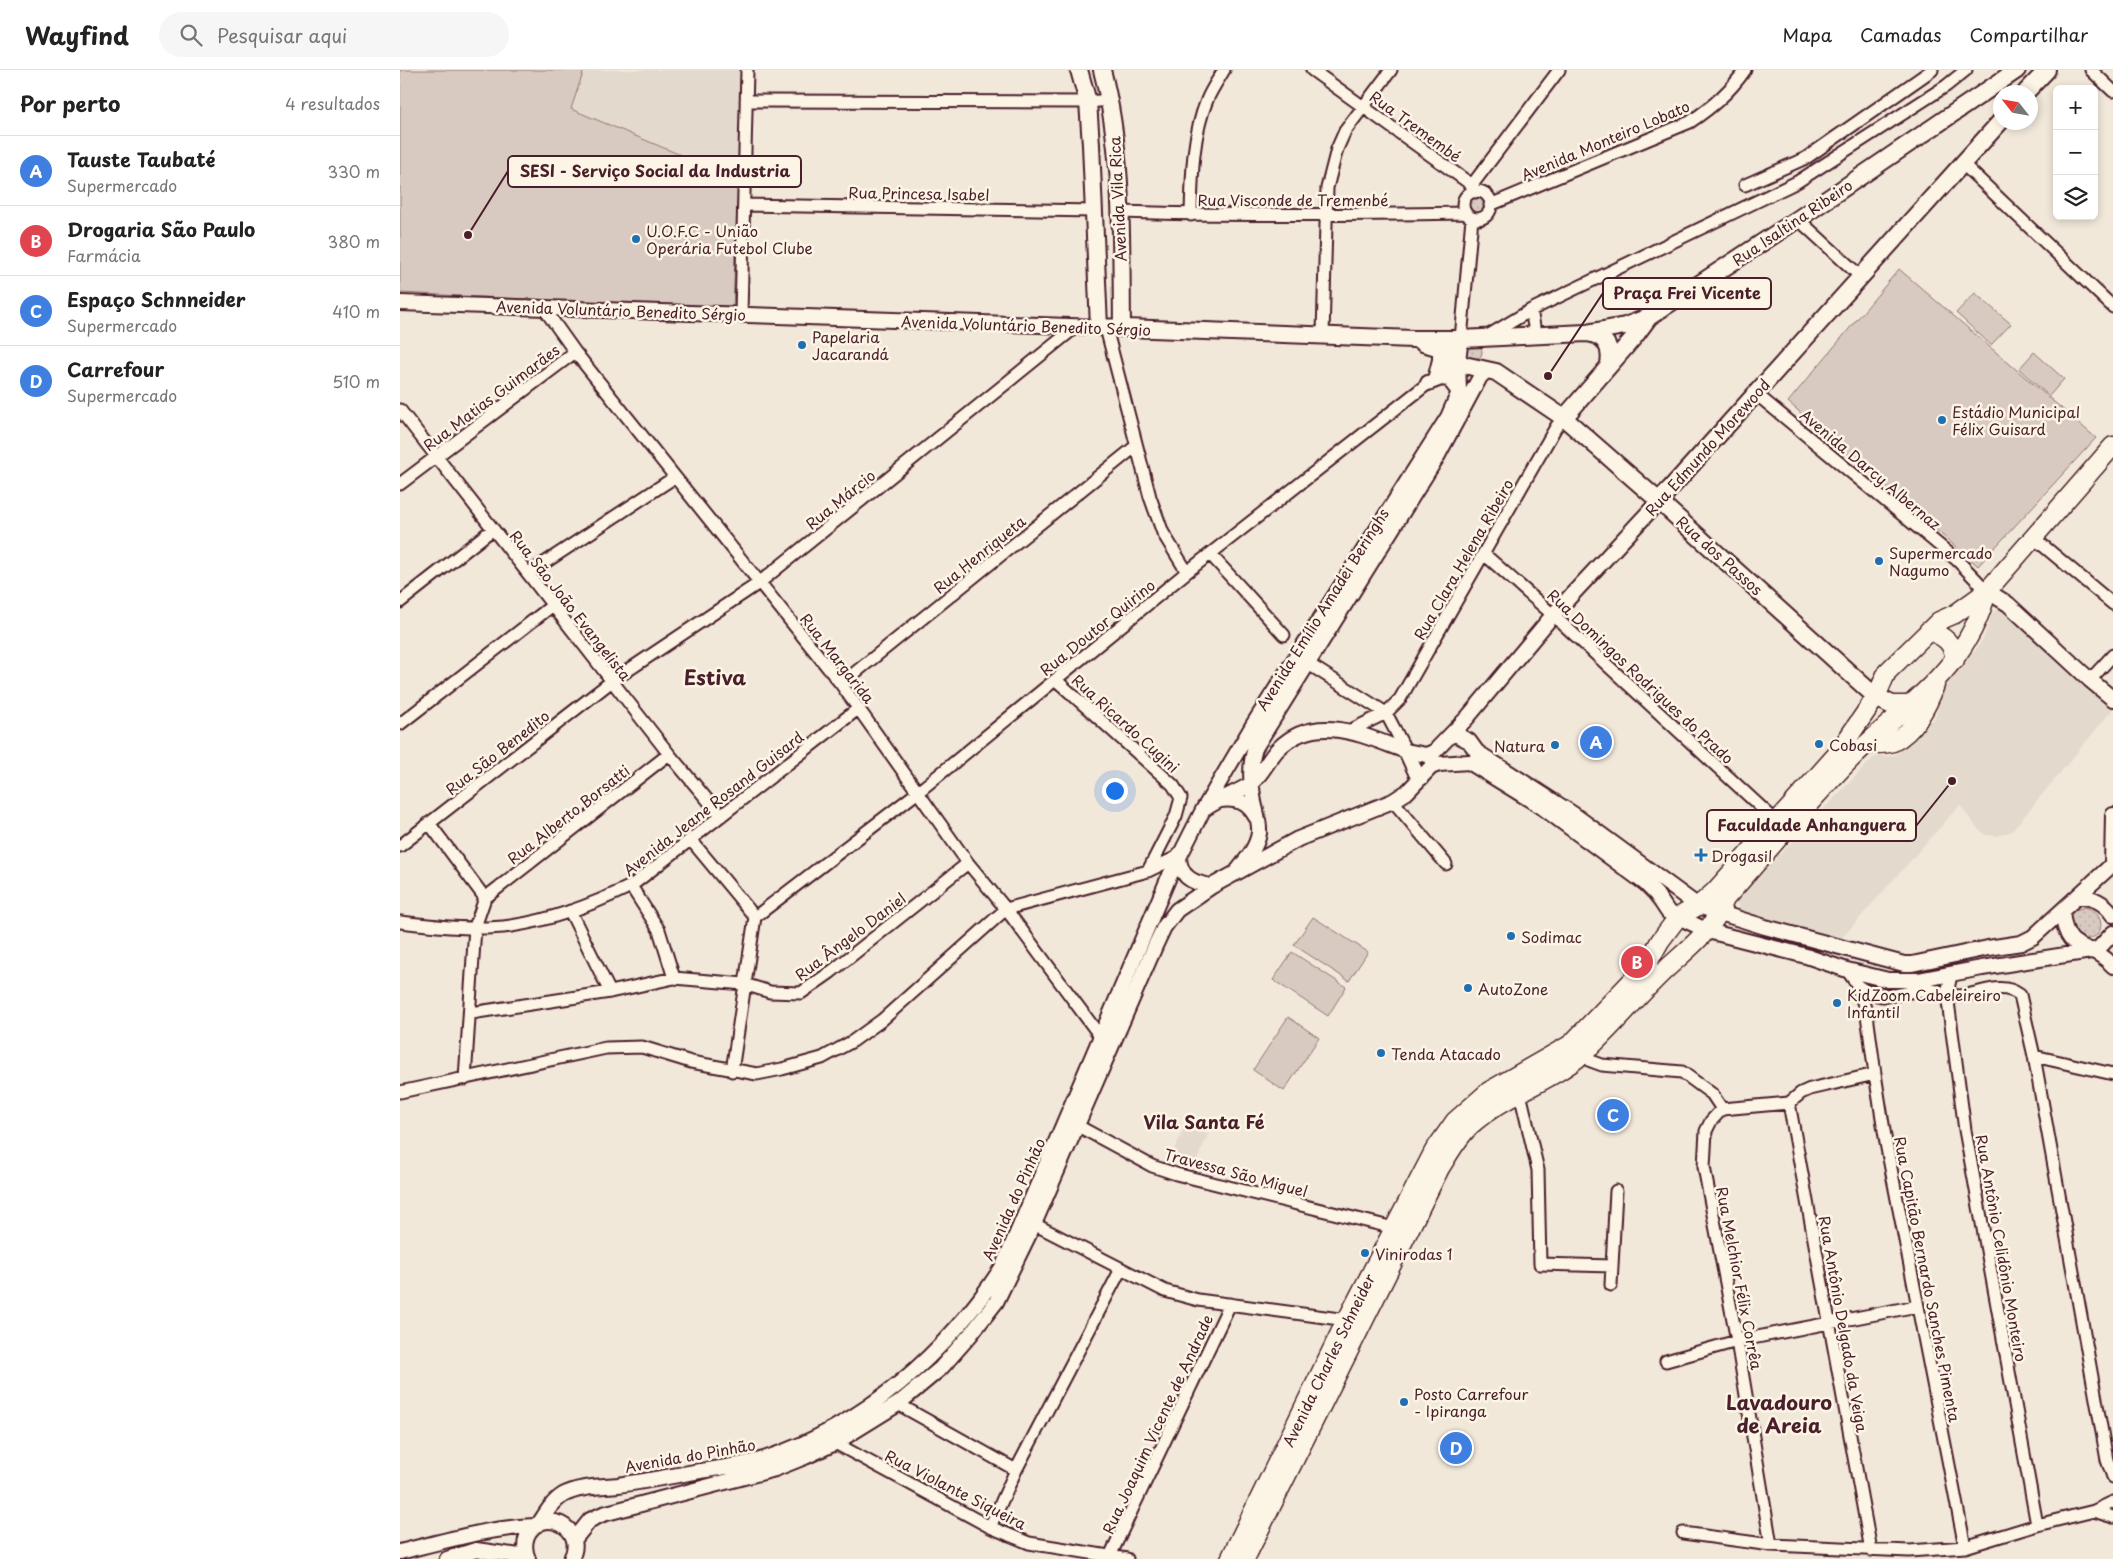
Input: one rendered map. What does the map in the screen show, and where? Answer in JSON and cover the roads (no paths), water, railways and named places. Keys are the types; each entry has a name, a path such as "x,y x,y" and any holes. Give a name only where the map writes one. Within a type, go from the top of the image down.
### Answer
{"main road":[{"name":"Avenida Vila Rica","path":"1079,70 1088,102 1102,327"},
{"name":"Avenida Vila Rica","path":"1102,70 1110,100 1118,159 1122,328"},
{"path":"2033,85 2047,70"},
{"path":"2012,73 2018,85"},
{"name":"Rua Isaltina Ribeiro","path":"1461,339 1536,337 1586,333 1625,326 1649,317 2012,73"},
{"name":"Rua Edmundo Morewood","path":"1659,501 1993,130"},
{"path":"1564,418 1635,336 1649,317"},
{"name":"Avenida Voluntário Benedito Sérgio","path":"1102,327 1412,339 1461,339"},
{"path":"1586,333 1597,334 1607,342 1611,353 1609,364"},
{"name":"Avenida Voluntário Benedito Sérgio","path":"1412,339 1441,348 1458,360"},
{"path":"1433,379 1441,360 1441,348"},
{"name":"Rua dos Passos","path":"1458,360 1464,365 1496,372 1564,418 1876,697"},
{"name":"Avenida Charles Schneider","path":"1230,1559 1394,1228 1434,1151 1455,1121 1489,1091 1571,1044 1640,972 1660,941 1673,914 1698,906 1718,888 1837,754 1876,697 1887,672 1939,621 1955,614 1987,591 2113,446"},
{"name":"Avenida Charles Schneider","path":"1245,1559 1440,1168 1456,1144 1471,1125 1498,1106 1554,1074 1582,1055 1708,931 1720,914 1725,899 1866,744 1936,682 1955,660 1975,629 1982,614 1987,591"},
{"path":"1928,631 1944,637 1951,644 1955,660"},
{"path":"1866,744 1892,742 1902,736 1922,713 1931,698 1936,682"},
{"path":"1876,697 1892,704 1910,705"},
{"path":"1660,941 1669,951 1681,956"}],"street":[{"path":"741,314 747,70"},
{"path":"1191,215 1196,135 1207,100 1224,70"},
{"name":"Rua Tremembé","path":"1312,70 1473,188"},
{"path":"1323,335 1327,188 1337,149 1345,131 1391,70"},
{"path":"1212,886 1193,882 1184,874 1179,864 1179,856 1203,810 1258,717 1448,417 1459,392 1458,360 1469,215 1463,208 1464,199 1560,70"},
{"name":"Avenida Monteiro Lobato","path":"1490,205 1690,122 1712,107 1735,84 1745,70"},
{"path":"1745,185 1806,158 1932,70"},
{"path":"1484,338 1531,310 1797,182 1946,86 1966,70"},
{"path":"2091,70 2113,91"},
{"path":"746,101 1088,102 1110,100"},
{"path":"1963,164 2113,307"},
{"path":"1469,215 1484,216 1488,213 1490,205 1486,195 1473,188"},
{"name":"Rua Princesa Isabel","path":"744,205 1094,211"},
{"name":"Rua Visconde de Tremenbé","path":"1120,212 1191,215 1469,215"},
{"path":"1798,218 1860,276"},
{"name":"Avenida Voluntário Benedito Sérgio","path":"400,303 1102,327"},
{"name":"Rua Margarida","path":"543,307 576,352 841,684 968,863 1006,909 1100,1036"},
{"path":"1531,310 1536,337"},
{"name":"Rua Márcio","path":"612,681 759,583 1077,326"},
{"path":"1102,327 1150,498 1163,533 1187,572"},
{"name":"Rua Matias Guimarães","path":"400,484 576,352"},
{"name":"Rua Doutor Quirino","path":"755,918 918,792 1187,572 1458,360"},
{"name":"Avenida Emílio Amadei Beringhs","path":"1232,876 1249,856 1259,834 1259,822 1251,784 1251,765 1255,748 1437,457 1480,377 1487,370"},
{"path":"1433,379 1449,379 1459,392"},
{"name":"Avenida Darcy Albernaz","path":"1756,393 1957,560 1987,591"},
{"name":"Rua São João Evangelista","path":"400,410 669,754 721,816"},
{"name":"Rua Clara Helena Ribeiro","path":"1386,713 1400,699 1556,427 1564,418"},
{"name":"Rua Henriqueta","path":"841,684 1136,446"},
{"path":"529,573 675,477"},
{"name":"Rua Edmundo Morewood","path":"1406,751 1430,755 1451,735 1553,615 1659,501"},
{"path":"400,602 493,529"},
{"path":"2034,538 2113,604"},
{"name":"Rua Domingos Rodrigues do Prado","path":"1484,554 1553,615 1777,822"},
{"path":"1211,555 1284,635"},
{"path":"1987,591 2008,604 2113,699"},
{"path":"400,724 552,605"},
{"path":"2090,680 2113,655"},
{"path":"1307,663 1386,713 1417,775 1421,778"},
{"name":"Rua Ricardo Cugini","path":"1056,680 1173,785 1181,798 1176,816 1148,871"},
{"name":"Rua São Benedito","path":"400,846 612,681"},
{"name":"Avenida Jeane Rosand Guisard","path":"400,922 475,927 512,926 570,911 601,900 631,886 859,708"},
{"path":"1349,731 1386,713"},
{"path":"1203,810 1217,800 1251,784 1278,749 1292,738 1318,728 1349,731 1406,751"},
{"path":"2113,815 2112,865 2033,937 2021,943 1912,964 1818,942 1698,906 1566,810 1477,752 1470,741 1451,735 1449,747 1452,753 1542,807 1627,869 1656,894 1673,914 1708,931 1806,956 1847,970 1888,980 1919,980 2091,951 2099,948 2113,933"},
{"name":"Rua Alberto Borsatti","path":"485,898 669,754"},
{"path":"575,1552 590,1520 603,1514 775,1469 835,1443 898,1404 941,1368 991,1309 1034,1224 1164,927 1177,910 1212,886 1298,839 1393,801 1407,792 1431,767 1439,764 1469,762"},
{"path":"1217,800 1235,799 1241,801 1252,809 1259,822"},
{"path":"1393,801 1446,864"},
{"path":"429,823 485,898 475,927 471,1013 465,1079"},
{"path":"691,840 755,918 732,1071"},
{"path":"400,1092 606,1048 642,1047 691,1062 732,1071 757,1074 822,1058 853,1042 882,1020 1006,909 1148,871 1179,856"},
{"name":"Avenida do Pinhão","path":"528,1558 525,1541 550,1506 562,1496 577,1489 619,1485 733,1466 763,1459 787,1450 868,1409 910,1375 950,1336 983,1297 1003,1266 1100,1036 1179,856"},
{"name":"Rua Ângelo Daniel","path":"471,1013 610,992 674,978 744,984 770,992 802,993 968,863"},
{"path":"631,886 659,930 674,978"},
{"path":"2078,897 2092,898 2104,905 2113,915"},
{"path":"570,911 610,992"},
{"path":"2062,911 2065,933 2073,942 2102,957 2113,966"},
{"path":"1806,956 1816,953 1818,942"},
{"path":"1847,970 1847,961 1856,952"},
{"name":"Rua Capitão Bernardo Sanches Pimenta","path":"1847,970 1858,986 1867,1015 1874,1074 1917,1306 1965,1547"},
{"name":"Rua Antônio Celidônio Monteiro","path":"1951,975 1947,994 1965,1130 2037,1525"},
{"path":"1858,986 1872,996 1882,997 1930,990 1960,996 2007,988 2020,995 2034,1056 2107,1460 2113,1477"},
{"path":"1867,1015 1882,997"},
{"path":"1582,1055 1591,1061 1602,1064 1682,1072 1712,1094 1722,1109 1788,1103 1800,1093 1810,1089 1874,1074"},
{"path":"2034,1056 2113,1074"},
{"path":"1520,1093 1538,1170 1540,1264 1612,1266"},
{"name":"Rua Antônio Delgado da Veiga","path":"1788,1103 1871,1550"},
{"name":"Rua Melchior Félix Corrêa","path":"1722,1109 1711,1121 1706,1131 1704,1166 1737,1341 1771,1545"},
{"name":"Travessa São Miguel","path":"1078,1126 1152,1166 1176,1174 1394,1228"},
{"path":"1611,1285 1616,1191"},
{"path":"1034,1224 1166,1291 1198,1300 1347,1320"},
{"path":"990,1527 1016,1470 1121,1269"},
{"name":"Rua Joaquim Vicente de Andrade","path":"1110,1556 1230,1304"},
{"path":"1666,1361 1737,1341 1917,1306"},
{"path":"898,1404 1016,1470"},
{"name":"Rua Violante Siqueira","path":"835,1443 990,1527 1029,1543 1127,1559"},
{"path":"1683,1533 1771,1545 1871,1550 1909,1551 1965,1547 2037,1525 2094,1511 2113,1502"},
{"path":"2094,1511 2113,1517"},
{"path":"400,1552 479,1533 537,1525 550,1521 558,1522 571,1532 575,1552"},
{"path":"447,1559 476,1550 528,1558"}],"place":[{"name":"SESI - Serviço Social da Industria","path":"468,235"},
{"name":"U.O.F.C - União Operária Futebol Clube","path":"636,239"},
{"name":"Papelaria Jacarandá","path":"802,345"},
{"name":"Praça Frei Vicente","path":"1548,376"},
{"name":"Estádio Municipal Félix Guisard","path":"1942,420"},
{"name":"Supermercado Nagumo","path":"1879,561"},
{"name":"Tauste Taubaté","path":"1596,742"},
{"name":"Cobasi","path":"1819,744"},
{"name":"Natura","path":"1555,745"},
{"name":"Faculdade Anhanguera","path":"1952,781"},
{"name":"Drogasil","path":"1701,855"},
{"name":"Sodimac","path":"1511,936"},
{"name":"Drogaria São Paulo","path":"1637,962"},
{"name":"AutoZone","path":"1468,988"},
{"name":"KidZoom Cabeleireiro Infantil","path":"1837,1003"},
{"name":"Tenda Atacado","path":"1381,1053"},
{"name":"Espaço Schnneider","path":"1613,1115"},
{"name":"Vinirodas 1","path":"1365,1253"},
{"name":"Posto Carrefour - Ipiranga","path":"1404,1402"},
{"name":"Carrefour","path":"1456,1448"}],"district":[{"name":"Estiva","path":"715,677"},
{"name":"Vila Santa Fé","path":"1204,1121"},
{"name":"Lavadouro de Areia","path":"1779,1414"}]}
